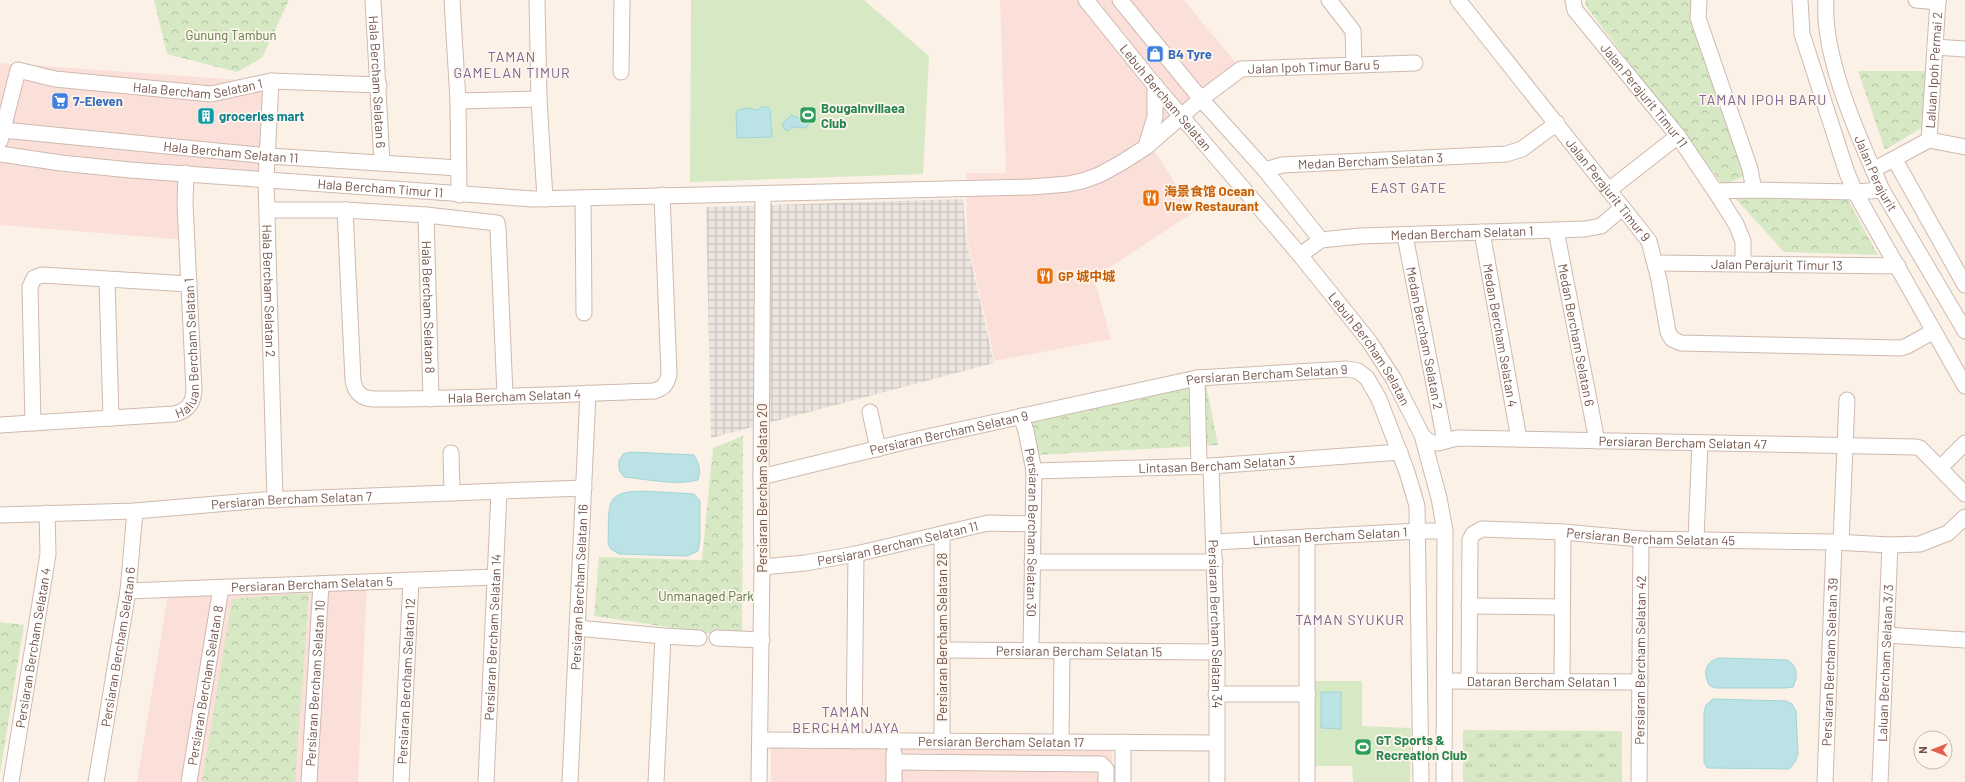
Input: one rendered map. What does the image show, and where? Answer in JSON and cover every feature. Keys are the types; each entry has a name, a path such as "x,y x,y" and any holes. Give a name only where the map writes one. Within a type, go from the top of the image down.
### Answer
{"street":[{"name":"Hala Bercham Selatan 6","path":"373,0 379,85 382,164"},
{"path":"452,0 458,101 459,195"},
{"path":"537,0 539,99 545,199"},
{"path":"621,72 622,0"},
{"name":"Lebuh Bercham Selatan","path":"1086,0 1155,85 1300,255 1369,341 1393,378 1422,436 1439,498 1445,531 1444,782"},
{"path":"1120,0 1201,99 1265,170 1321,240"},
{"path":"1329,0 1353,31 1354,64"},
{"name":"Jalan Perajurit Timur 9","path":"1458,0 1649,241 1656,263 1668,332 1672,340 1676,342 1901,348 1934,331"},
{"name":"Jalan Perajurit Timur 11","path":"1573,0 1574,10 1678,136 1715,191 1736,224 1743,241 1743,263"},
{"path":"1699,0 1698,18 1750,169 1754,190"},
{"path":"1800,0 1802,34 1847,173 1855,192 1965,386"},
{"name":"Jalan Perajurit","path":"1826,0 1827,32 1833,58 1844,96 1873,170 1882,190 1965,329"},
{"path":"1916,0 1938,1"},
{"name":"Laluan Ipoh Permai 2","path":"1929,140 1938,1"},
{"path":"1936,47 1965,49"},
{"name":"Jalan Ipoh Timur Baru 5","path":"1146,147 1201,99 1241,69 1415,63"},
{"name":"Hala Bercham Selatan 1","path":"1,135 18,70 55,79 211,94 271,81 379,85"},
{"name":"Hala Bercham Selatan 2","path":"271,81 266,180 275,500"},
{"path":"1146,147 1155,117 1155,85"},
{"path":"458,101 539,99"},
{"name":"Medan Bercham Selatan 3","path":"1265,170 1282,165 1506,154 1522,149 1557,123"},
{"name":"Hala Bercham Selatan 11","path":"1,135 268,156 459,168"},
{"path":"1609,190 1678,136"},
{"path":"1873,170 1895,160 1929,140 1965,147"},
{"name":"Hala Bercham Timur 11","path":"0,154 98,167 498,198 545,199 1051,186 1082,181 1099,175 1146,147"},
{"path":"1895,160 1965,285"},
{"name":"Haluan Bercham Selatan 1","path":"0,425 174,414 187,409 191,404 194,391 185,203 186,174"},
{"path":"1715,191 1754,190 1855,192 1882,190"},
{"name":"Persiaran Bercham Selatan 20","path":"759,782 762,640 761,477 763,194"},
{"name":"Hala Bercham Selatan 4","path":"345,210 354,389 365,399 431,399 505,395 654,391 662,389 668,383 669,374 662,196"},
{"path":"498,198 505,395"},
{"path":"583,198 584,313"},
{"name":"Medan Bercham Selatan 1","path":"1300,255 1321,240 1360,236 1406,236 1585,229 1600,226 1622,208"},
{"path":"268,210 345,210 426,215 498,226"},
{"name":"Hala Bercham Selatan 8","path":"426,215 431,399"},
{"name":"Medan Bercham Selatan 6","path":"1556,230 1597,441"},
{"name":"Medan Bercham Selatan 4","path":"1482,232 1519,439"},
{"name":"Medan Bercham Selatan 2","path":"1406,236 1443,442"},
{"name":"Jalan Perajurit Timur 13","path":"1656,263 1898,266"},
{"path":"33,423 31,283 34,278 42,275 189,284"},
{"path":"107,280 111,418"},
{"name":"Persiaran Bercham Selatan 9","path":"761,477 1021,416 1197,378 1347,368 1358,371 1367,378 1379,399 1400,452 1417,506 1419,531 1421,782"},
{"name":"Persiaran Bercham Selatan 34","path":"1197,378 1215,562 1217,782"},
{"name":"Persiaran Bercham Selatan 16","path":"570,782 588,393"},
{"name":"Persiaran Bercham Selatan 39","path":"1825,782 1847,400"},
{"path":"870,412 878,449"},
{"name":"Persiaran Bercham Selatan 30","path":"1021,416 1026,431 1034,471 1031,650"},
{"path":"1422,436 1427,442 1443,442"},
{"name":"Persiaran Bercham Selatan 47","path":"1443,442 1458,438 1918,447 1965,494"},
{"path":"1430,462 1433,449 1443,442"},
{"path":"1696,539 1700,443"},
{"path":"1940,468 1965,443"},
{"name":"Lintasan Bercham Selatan 3","path":"1034,471 1205,466 1400,452"},
{"path":"452,453 452,493"},
{"name":"Persiaran Bercham Selatan 7","path":"0,515 135,511 275,500 584,488"},
{"name":"Persiaran Bercham Selatan 14","path":"486,782 499,491"},
{"name":"Persiaran Bercham Selatan 6","path":"96,782 128,592 135,511"},
{"name":"Persiaran Bercham Selatan 4","path":"11,782 48,554 47,513"},
{"name":"Persiaran Bercham Selatan 45","path":"1469,606 1471,538 1477,531 1487,529 1563,532 1641,539 1838,542 1890,545 1920,544 1948,533 1965,517"},
{"name":"Persiaran Bercham Selatan 11","path":"762,567 805,563 856,554 988,523 1033,524"},
{"name":"Lintasan Bercham Selatan 1","path":"1214,542 1419,531 1445,531"},
{"path":"1562,681 1563,532"},
{"name":"Persiaran Bercham Selatan 28","path":"942,534 942,741"},
{"path":"1307,537 1307,782"},
{"name":"Persiaran Bercham Selatan 42","path":"1639,782 1641,539"},
{"name":"Laluan Bercham Selatan 3/3","path":"1880,782 1890,545"},
{"path":"854,741 856,554"},
{"path":"1032,562 1215,562"},
{"name":"Persiaran Bercham Selatan 5","path":"128,592 495,577"},
{"name":"Persiaran Bercham Selatan 12","path":"402,782 411,580"},
{"name":"Persiaran Bercham Selatan 10","path":"309,782 321,584"},
{"name":"Persiaran Bercham Selatan 8","path":"189,782 221,588"},
{"path":"1469,680 1469,606 1562,606"},
{"path":"577,628 699,638"},
{"path":"1886,635 1965,640"},
{"path":"656,782 663,636"},
{"path":"717,638 762,640"},
{"name":"Persiaran Bercham Selatan 15","path":"942,650 1216,652"},
{"path":"1061,742 1062,650"},
{"name":"Dataran Bercham Selatan 1","path":"1445,681 1640,682"},
{"path":"1216,694 1308,694"},
{"name":"Persiaran Bercham Selatan 17","path":"761,740 1216,743"},
{"path":"894,741 894,782"},
{"path":"1076,742 1076,764"},
{"path":"1123,742 1123,782"},
{"path":"894,762 1103,765 1106,769 1106,782"}],"shaded area":[{"path":"1000,0 1184,0 1239,67 1151,146 1194,212 1094,278 1111,339 995,361 967,239 966,173 1006,173"},
{"path":"0,63 269,82 266,179 186,174 187,240 0,225"},
{"path":"963,199 966,239 994,363 711,438 706,207"},
{"path":"367,579 358,782 137,782 169,588"},
{"path":"771,748 1112,751 1113,782 771,782"}],"green space":[{"name":"Gunung Tambun","path":"154,0 289,0 262,58 237,72 167,54"},
{"name":"Bougainvillaea Club","path":"691,0 864,0 929,56 923,174 690,182"},
{"path":"1585,0 1693,0 1747,175 1723,185 1586,6"},
{"path":"1858,71 1926,71 1928,124 1885,150"},
{"path":"1846,196 1878,255 1784,252 1735,198"},
{"path":"1206,384 1218,445 1036,455 1023,420"},
{"name":"Unmanaged Park","path":"743,436 742,638 594,616 599,557 702,560 713,448"},
{"path":"309,593 295,782 202,782 232,599"},
{"path":"0,622 24,625 0,773"},
{"name":"GT Sports & Recreation Club","path":"1314,681 1362,681 1362,726 1411,728 1410,782 1353,782 1352,766 1315,766"},
{"path":"1463,730 1622,731 1622,782 1463,782"}],"water":[{"path":"762,107 768,107 770,109 772,137 737,138 736,114 738,110 747,108 757,110"},
{"path":"791,115 799,118 808,115 812,119 806,128 792,127 788,131 785,130 782,124"},
{"path":"631,452 694,455 699,467 698,480 689,482 661,482 624,477 619,470 619,461 623,454"},
{"path":"626,492 694,494 700,501 700,539 698,551 687,556 619,554 611,549 608,544 609,517 611,503 614,498"},
{"path":"1715,659 1787,660 1791,662 1795,668 1795,683 1793,687 1785,688 1715,688 1709,685 1706,672 1708,664"},
{"path":"1321,692 1341,692 1341,729 1321,728"},
{"path":"1713,699 1786,701 1792,704 1796,711 1798,754 1795,762 1789,769 1707,768 1704,762 1704,712 1706,705"}],"place":[{"name":"B4 Tyre","path":"1155,54"},
{"name":"7-Eleven","path":"60,101"},
{"name":"Bougainvillaea Club","path":"808,115"},
{"name":"groceries mart","path":"206,116"},
{"name":"海景食馆 Ocean View Restaurant","path":"1151,198"},
{"name":"GP 城中城","path":"1045,276"},
{"name":"GT Sports & Recreation Club","path":"1363,747"}],"district":[{"name":"TAMAN GAMELAN TIMUR","path":"512,64"},
{"name":"TAMAN IPOH BARU","path":"1763,99"},
{"name":"EAST GATE","path":"1409,187"},
{"name":"TAMAN SYUKUR","path":"1350,619"},
{"name":"TAMAN BERCHAM JAYA","path":"846,720"}]}
